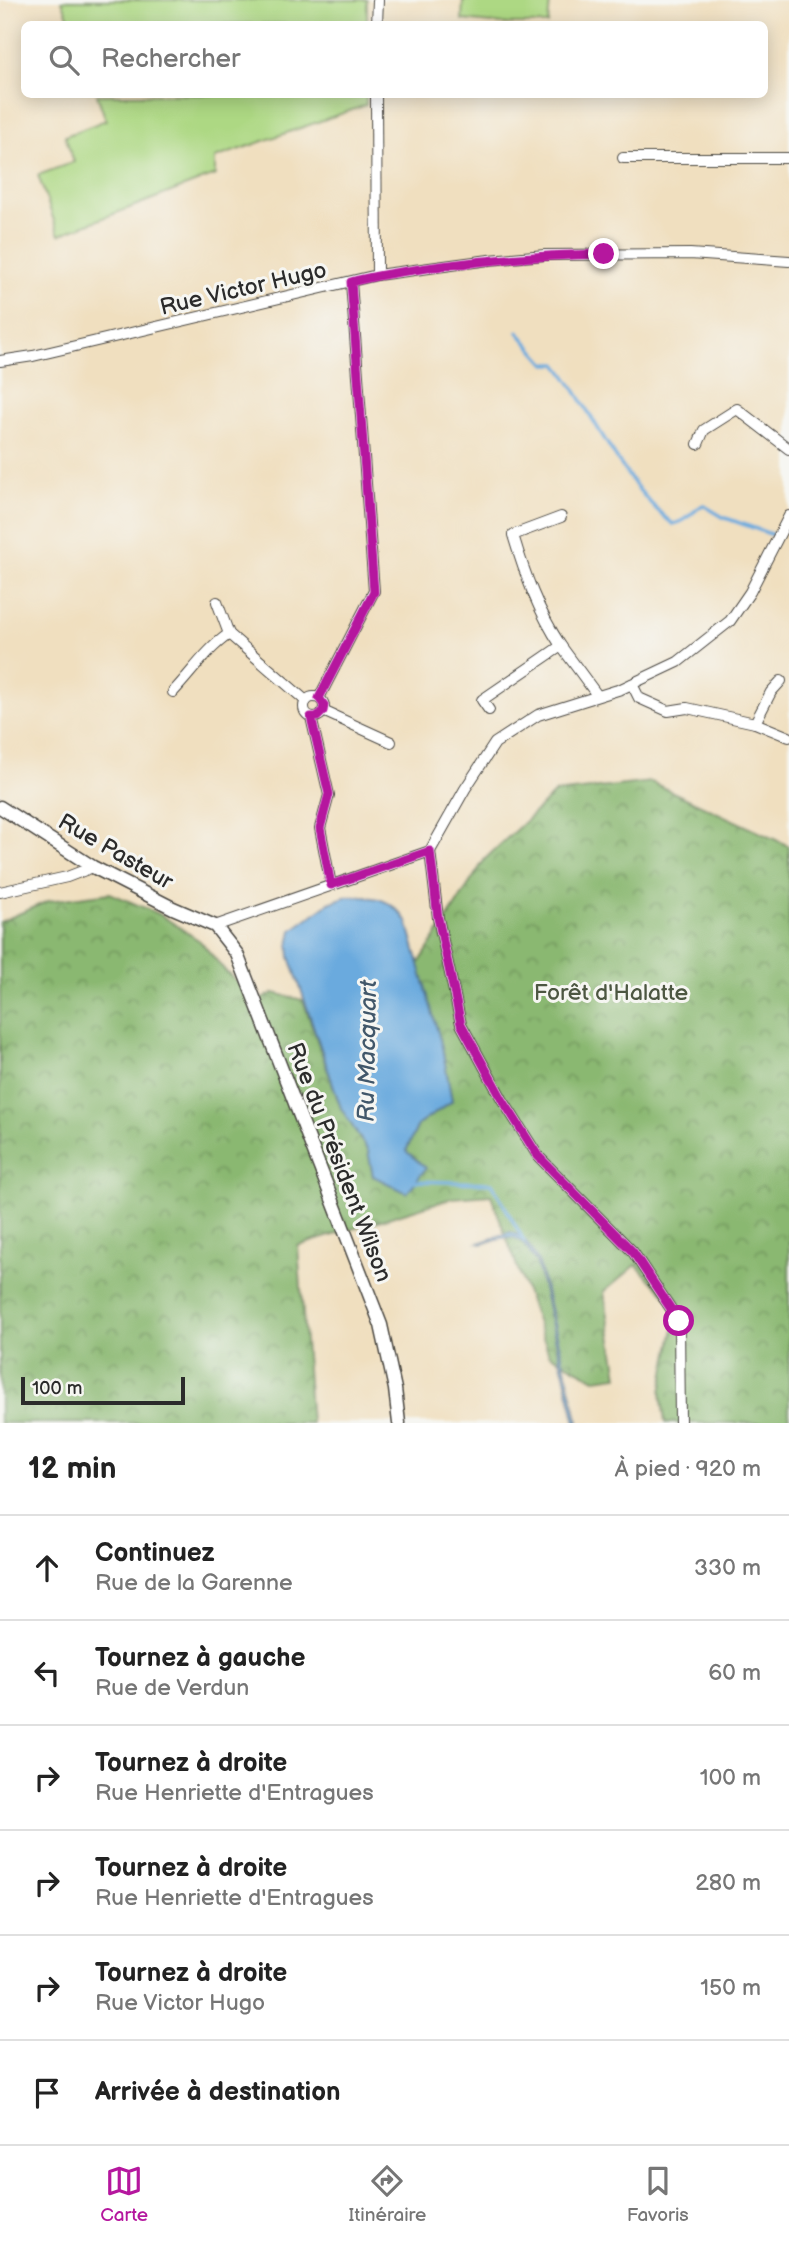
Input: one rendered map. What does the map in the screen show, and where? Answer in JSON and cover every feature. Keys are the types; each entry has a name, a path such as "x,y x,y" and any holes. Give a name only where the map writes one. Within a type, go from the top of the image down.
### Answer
{"street":[{"path":"377,21 378,0"},
{"path":"376,98 377,275"},
{"path":"622,158 789,158"},
{"name":"Rue Victor Hugo","path":"0,361 60,350 377,275 545,255 690,254 789,261"},
{"path":"319,698 374,592 351,282"},
{"path":"698,444 704,430 737,410 789,449"},
{"path":"680,1423 679,1321 633,1252 538,1156 502,1099 461,1024 438,918 430,851 495,743 538,715 632,684 678,662 730,621 750,592 789,516"},
{"path":"561,517 513,535 526,579 545,621 597,695"},
{"path":"217,602 229,634 306,701"},
{"path":"173,692 196,669 213,645 229,634"},
{"path":"489,710 482,700 561,646"},
{"path":"755,723 771,692 781,681"},
{"path":"632,684 639,698 668,711 687,708 755,723 789,737"},
{"path":"306,701 319,698 324,705 323,711 317,717 311,717"},
{"path":"306,701 304,710 311,717 329,794 320,828 331,885"},
{"path":"323,711 391,743"},
{"name":"Rue Pasteur","path":"0,807 93,867 215,926"},
{"path":"215,926 430,851"},
{"path":"0,892 67,877 93,867"},
{"name":"Rue du Président Wilson","path":"215,926 237,954 381,1325 395,1389 399,1423"}],"green space":[{"path":"367,0 367,21 70,21 62,1"},
{"path":"463,0 550,0 548,21 462,20"},
{"path":"98,98 366,98 366,105 215,158 215,175 59,235 38,175 74,162 65,136 106,120"},
{"name":"Forêt d'Halatte","path":"651,782 789,846 789,1423 665,1423 661,1392 678,1308 636,1265 604,1292 618,1376 595,1379 549,1354 491,1195 452,1198 298,1246 311,1423 0,1423 0,922 48,901 110,893 159,914 200,941 227,973 259,1000 274,993 303,1000 341,1108 368,1151 373,1176 406,1151 418,1125 452,1101 442,1047 418,965 485,859 555,793"}],"water":[{"path":"347,896 381,900 394,907 407,921 442,1047 452,1101 418,1125 406,1151 426,1168 407,1193 373,1176 368,1151 341,1108 290,957 292,930 329,903"},
{"path":"510,1232 524,1240 539,1264 579,1423 576,1423 537,1264 525,1246 515,1238 478,1243"}],"waterway":[{"name":"Ru Macquart","path":"518,332 546,364 557,364 625,471 647,500 673,524 686,519 703,505 723,517 773,535"},
{"name":"Ru Macquart","path":"412,1181 492,1183 524,1241"}],"route":[{"path":"604,254 489,260 377,275 351,282 374,592 319,698 324,705 322,714 311,717 329,794 320,828 331,885 430,851 438,918 461,1024 502,1099 538,1156 633,1252 679,1321"}]}
